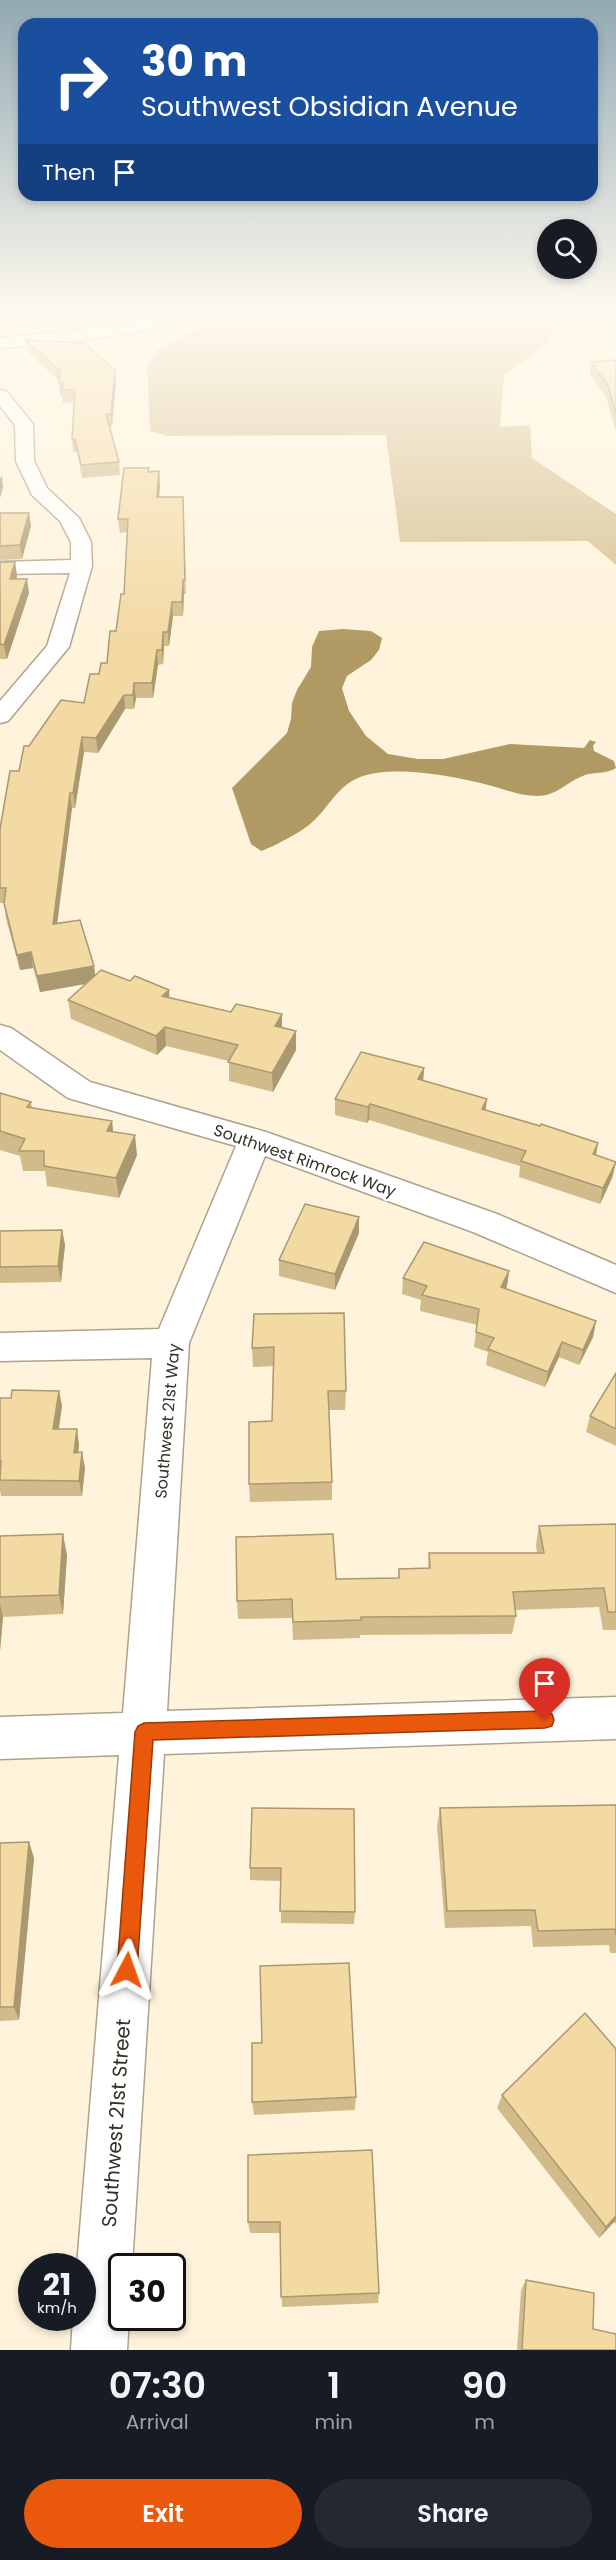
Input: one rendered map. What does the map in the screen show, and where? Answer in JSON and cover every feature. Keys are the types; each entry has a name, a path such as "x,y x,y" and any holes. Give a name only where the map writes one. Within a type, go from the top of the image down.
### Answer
{"street":[{"path":"2,709 58,647 82,566 81,542 69,518 39,491 16,461 23,423"},
{"path":"0,568 82,566"},
{"name":"Southwest Rimrock Way","path":"0,1035 79,1090 255,1140 485,1223 616,1280"},
{"name":"Southwest 21st Way","path":"145,1725 171,1342 255,1140"},
{"path":"0,1347 171,1342"},
{"path":"0,1738 145,1725 616,1718"},
{"name":"Southwest 21st Street","path":"99,2350 145,1725"}],"shaded area":[{"path":"150,423 500,423 500,427 530,425 532,458 616,514 616,565 588,541 400,542 386,435 168,436 150,431"},
{"path":"343,629 371,631 382,638 379,650 371,660 347,676 342,688 349,711 366,736 388,754 418,759 443,759 510,744 584,748 590,740 596,742 593,746 594,751 614,761 616,768 585,775 550,794 537,796 518,794 440,775 404,772 372,774 350,782 305,828 261,851 251,844 232,788 287,733 292,703 311,667 312,647 319,631"}],"building":[{"path":"73,423 108,423 119,462 81,465 75,439 72,439"},
{"path":"124,468 149,468 148,472 159,471 157,497 183,497 185,580 183,580 182,602 172,602 168,632 163,632 162,650 157,650 152,683 134,683 133,695 124,695 96,738 82,737 73,793 70,793 53,924 80,920 94,966 37,976 31,952 17,955 4,903 6,888 0,888 0,829 10,771 19,771 24,746 29,746 61,700 84,703 90,674 99,674 101,663 107,663 110,631 116,631 121,594 124,594 128,519 118,519"},
{"path":"0,513 29,513 20,545 0,546"},
{"path":"0,562 15,562 10,579 27,579 4,645 0,644"},
{"path":"101,970 130,981 135,976 169,990 162,996 231,1012 236,1004 282,1014 275,1026 296,1031 272,1073 228,1062 238,1045 165,1027 156,1036 68,1000"},
{"path":"361,1052 424,1068 418,1079 487,1099 482,1109 540,1126 541,1124 598,1143 593,1154 616,1162 603,1188 521,1161 526,1151 370,1104 368,1107 335,1099"},
{"path":"0,1093 31,1102 27,1107 112,1121 107,1131 135,1135 116,1178 44,1166 44,1151 19,1151 25,1139 0,1131"},
{"path":"305,1204 359,1217 335,1274 279,1260"},
{"path":"62,1230 58,1266 0,1267 0,1231"},
{"path":"424,1242 509,1271 501,1287 596,1321 583,1350 562,1342 548,1372 488,1349 494,1338 476,1332 479,1309 422,1295 427,1286 403,1278"},
{"path":"344,1313 346,1391 328,1391 332,1482 249,1484 249,1422 272,1421 274,1347 252,1348 254,1314"},
{"path":"616,1373 616,1429 590,1416"},
{"path":"12,1390 59,1391 53,1429 77,1429 74,1453 82,1452 79,1481 0,1480 0,1398 11,1398"},
{"path":"616,1524 616,1612 608,1612 604,1588 513,1592 516,1616 361,1617 361,1620 293,1622 292,1599 237,1601 236,1537 333,1534 336,1579 399,1578 399,1569 430,1568 429,1553 544,1553 539,1526"},
{"path":"63,1534 59,1595 0,1597 0,1536"},
{"path":"616,1805 616,1935 615,1929 538,1931 535,1910 447,1911 440,1808"},
{"path":"252,1808 354,1809 355,1912 280,1911 281,1868 250,1868"},
{"path":"29,1842 14,2007 0,2007 0,1843"},
{"path":"349,1963 356,2097 252,2102 252,2043 262,2043 260,1966"},
{"path":"585,2013 616,2049 616,2216 606,2227 502,2095"},
{"path":"372,2150 379,2293 281,2297 280,2222 248,2222 248,2155"},
{"path":"526,2280 594,2293 593,2329 616,2334 616,2350 522,2350"}],"route":[{"path":"127,1970 144,1732 545,1720"}]}
